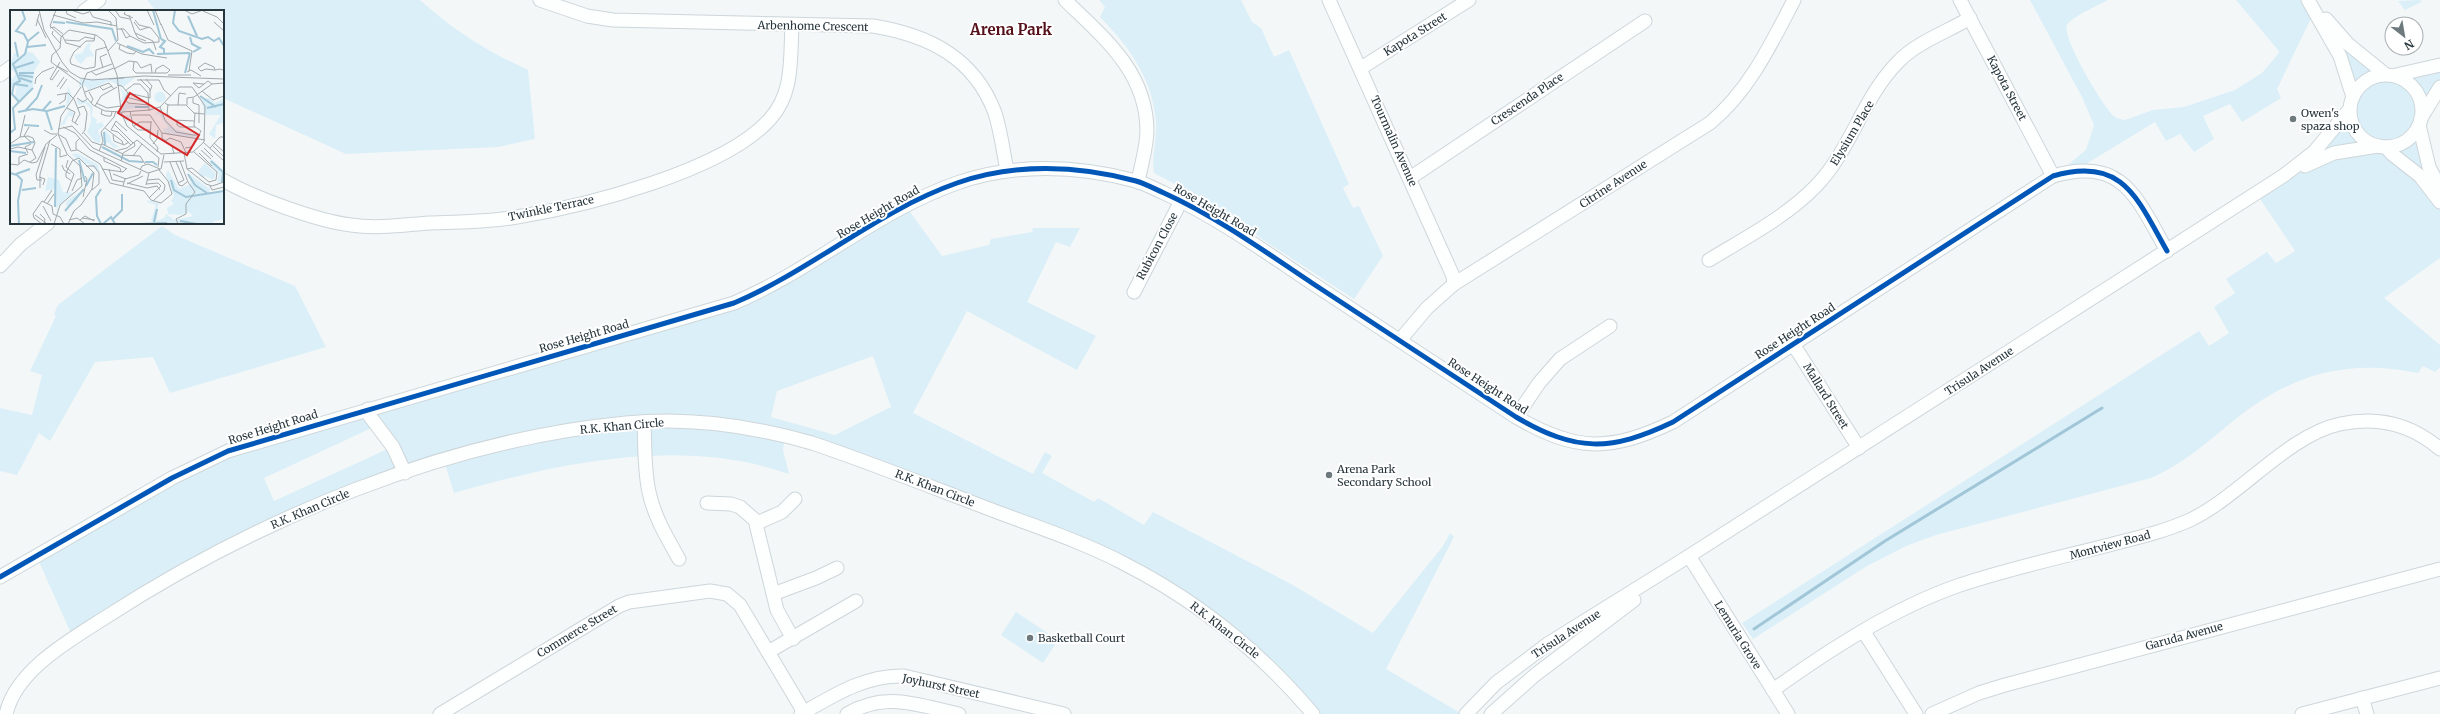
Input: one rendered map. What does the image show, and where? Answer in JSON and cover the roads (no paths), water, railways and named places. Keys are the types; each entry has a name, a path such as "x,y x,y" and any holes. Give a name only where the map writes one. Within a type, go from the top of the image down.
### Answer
{"street":[{"path":"85,10 99,0"},
{"name":"Arbenhome Crescent","path":"540,0 580,14 613,20 792,26 873,26 898,30 941,47 958,59 973,75 987,97 1000,130 1007,170"},
{"path":"1065,0 1107,40 1136,79 1143,99 1147,132 1138,182"},
{"name":"Tourmalin Avenue","path":"1329,0 1410,178 1452,276 1454,284"},
{"name":"Kapota Street","path":"1361,68 1469,0"},
{"name":"Citrine Avenue","path":"1400,340 1427,308 1454,284 1710,123 1726,109 1745,86 1762,59 1794,0"},
{"name":"Kapota Street","path":"1960,0 2053,176"},
{"path":"2308,0 2348,44 2390,75 2412,85 2419,95 2422,106 2420,122 2429,167 2440,188"},
{"path":"2308,0 2340,56 2356,132 2366,141 2383,146 2420,176 2440,202"},
{"name":"Elysium Place","path":"1709,260 1766,225 1805,197 1836,162 1879,86 1899,61 1970,18"},
{"name":"Crescenda Place","path":"1410,178 1645,21"},
{"name":"Twinkle Terrace","path":"224,180 315,217 351,225 369,227 515,218 636,188 709,160 753,134 770,119 787,89 790,75 792,26"},
{"path":"2351,104 2364,82 2440,65"},
{"path":"0,75 10,68"},
{"path":"2383,146 2406,141 2420,122 2440,87"},
{"name":"Trisula Avenue","path":"1466,714 1496,683 1549,642 1675,565 2283,176 2314,152 2351,104"},
{"name":"Trisula Avenue","path":"2283,176 2334,153 2383,146"},
{"name":"Rose Height Road","path":"0,577 201,463 228,451 734,303 777,283 905,205 959,182 1007,170 1064,169 1138,182 1181,201 1256,246 1516,417 1558,439 1576,444 1596,445 1633,439 1673,422 2053,176 2076,171 2097,171 2119,180 2133,196 2167,251"},
{"name":"Rubicon Close","path":"1134,292 1181,201"},
{"path":"0,266 21,244 47,224"},
{"path":"1516,417 1539,383 1560,359 1610,326"},
{"name":"Mallard Street","path":"1793,344 1859,448"},
{"path":"368,409 369,415 392,447 405,473"},
{"name":"Montview Road","path":"1773,690 1864,632 1911,605 1958,586 2151,534 2181,524 2207,510 2300,442 2337,424 2364,421 2392,423 2414,431 2440,449"},
{"path":"644,422 646,473 649,494 660,523 679,559"},
{"name":"R.K. Khan Circle","path":"6,714 13,695 21,682 35,668 84,631 143,593 261,530 352,491 497,445 574,430 644,422 689,422 726,426 805,441 877,466 1080,544 1122,562 1209,615 1258,654 1313,714"},
{"path":"756,523 782,512 795,499"},
{"path":"707,503 731,504 740,507 752,515 756,523 773,594 781,619 793,639"},
{"name":"Lemuria Grove","path":"1689,556 1788,714"},
{"name":"Trisula Avenue","path":"1491,714 1535,675 1651,587 1675,565"},
{"path":"773,594 816,578 837,568"},
{"name":"Garuda Avenue","path":"1932,714 1979,692 2440,569"},
{"name":"Commerce Street","path":"440,714 608,612 629,602 710,591 727,594 740,605 804,713"},
{"path":"768,652 793,639 856,601"},
{"path":"1864,632 1916,714"},
{"name":"Joyhurst Street","path":"804,713 850,686 889,676 904,676 1064,714"},
{"path":"2302,714 2440,678"},
{"path":"2362,698 2367,714"},
{"path":"846,714 872,702 891,700 959,714"}],"waterway":[{"path":"1754,629 1885,541 2102,408"}],"place":[{"name":"Owen's spaza shop","path":"2293,119"},
{"name":"Arena Park Secondary School","path":"1329,475"},
{"name":"Basketball Court","path":"1030,638"}],"district":[{"name":"Arena Park","path":"1011,30"}]}
